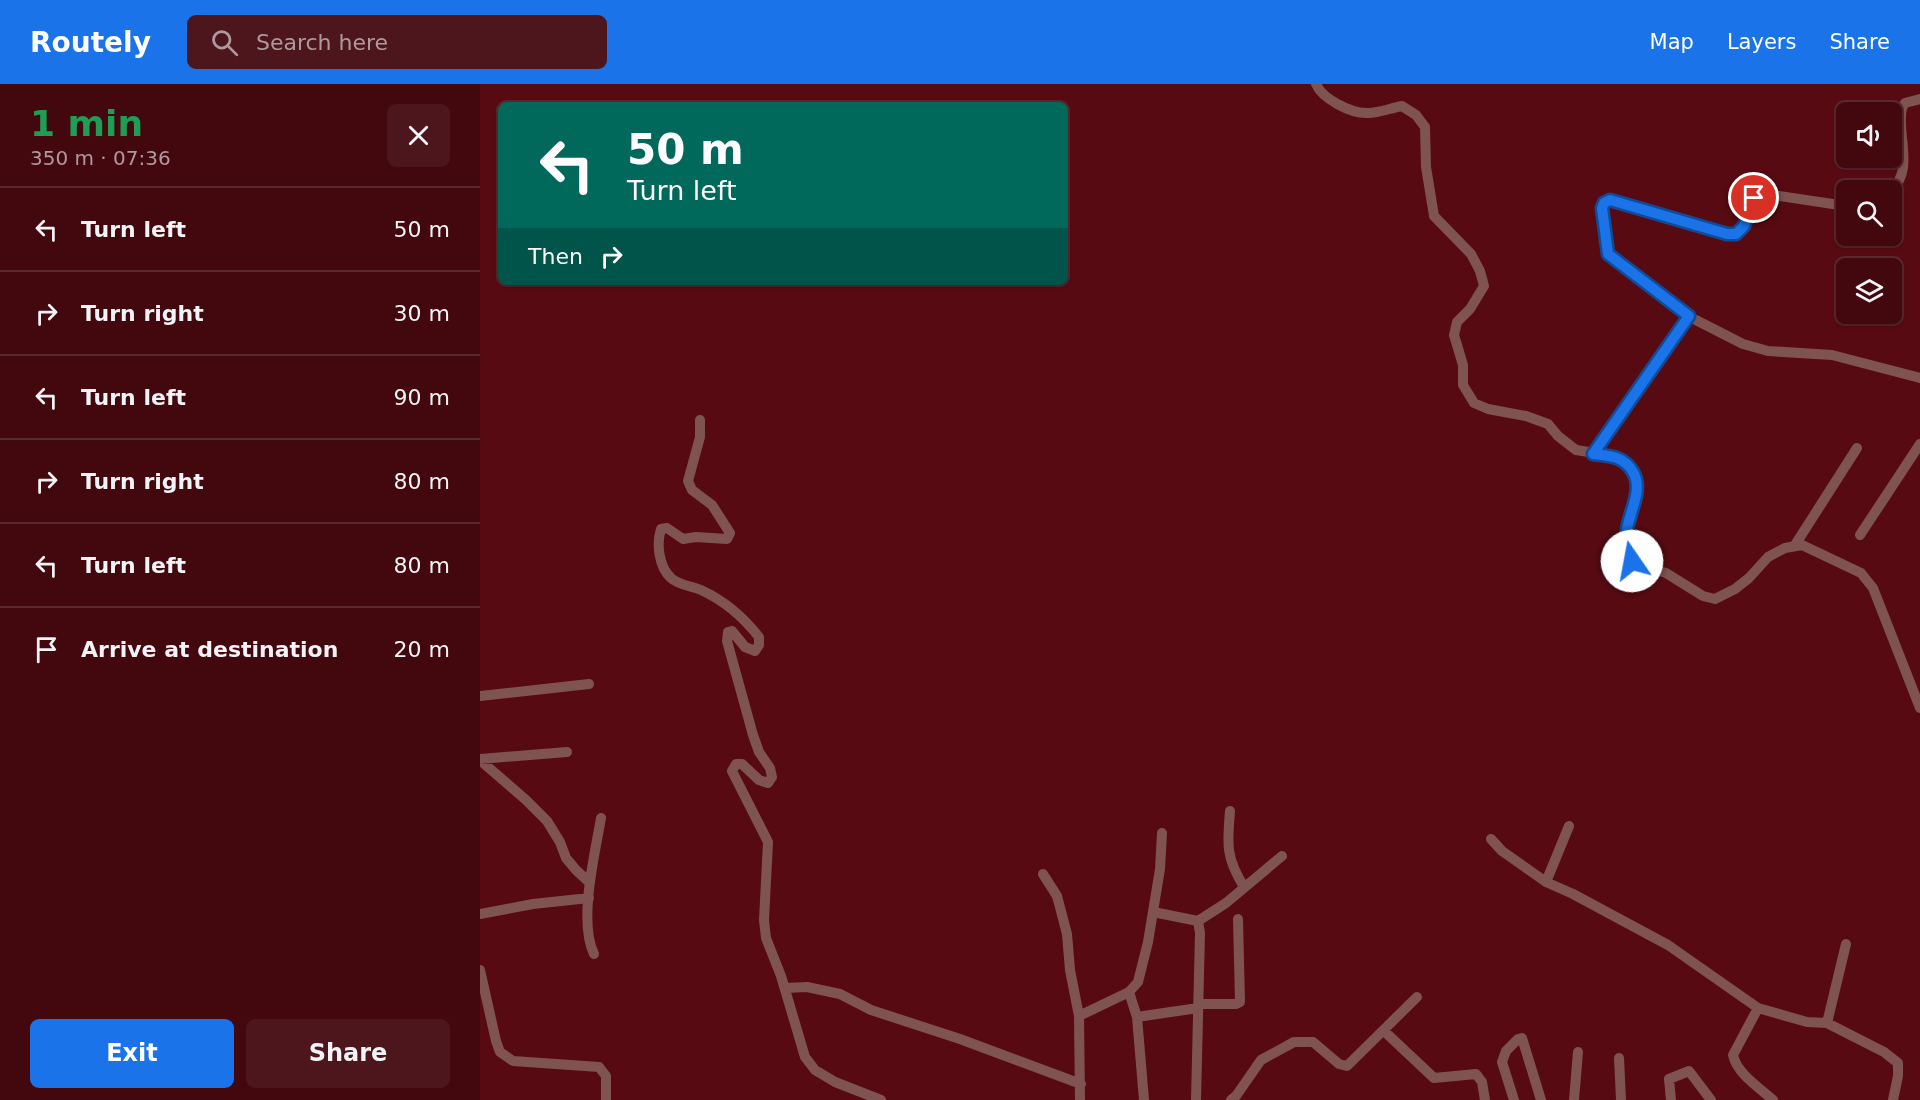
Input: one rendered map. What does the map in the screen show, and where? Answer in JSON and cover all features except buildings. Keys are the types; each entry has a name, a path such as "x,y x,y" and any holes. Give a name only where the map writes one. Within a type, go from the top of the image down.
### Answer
{"street":[{"path":"1316,84 1319,92 1336,104 1367,114 1401,106 1416,115 1425,127 1426,167 1434,216 1471,254 1480,271 1484,286 1470,309 1457,322 1454,335 1463,365 1463,385 1474,403 1488,410 1526,416 1548,424 1558,436 1576,450 1614,456 1628,463 1637,478 1625,537 1632,561 1666,573 1703,596 1715,599 1735,589 1749,578 1768,557 1795,545 1802,545 1861,573 1873,588 1920,708"},
{"path":"1900,180 1903,170 1902,108 1905,103 1920,99"},
{"path":"1836,204 1760,193 1754,198 1744,226 1736,234 1727,234 1610,200 1604,203 1602,208 1608,254 1689,316 1743,344 1768,351 1832,355 1920,378"},
{"path":"1593,454 1689,316"},
{"path":"700,420 700,437 688,481 692,490 712,506 730,533 727,539 696,537 683,539 667,528 661,529 658,535 659,552 664,569 672,579 702,591 735,611 759,637 759,645 755,651 745,647 732,632 728,632 727,641 753,735 759,752 770,768 772,777 768,783 759,780 742,764 736,764 732,771 768,842 764,920 766,938 785,988 805,1057 815,1070 835,1082 881,1100"},
{"path":"1860,535 1920,444"},
{"path":"1795,545 1857,448"},
{"path":"480,696 589,684"},
{"path":"480,760 567,752"},
{"path":"480,760 547,821 560,842 566,858 590,883"},
{"path":"1230,812 1227,844 1233,870 1244,887"},
{"path":"594,954 588,933 589,898 601,818"},
{"path":"1546,882 1569,826"},
{"path":"1079,1016 1129,992 1138,982 1153,912 1160,868 1162,833"},
{"path":"1491,839 1502,851 1546,882 1668,945 1758,1008 1807,1022 1827,1023 1884,1052 1898,1063 1893,1100"},
{"path":"1153,912 1198,921 1226,903 1282,856"},
{"path":"1043,874 1057,896 1067,934 1070,970 1079,1016 1080,1100"},
{"path":"480,914 533,904 589,898"},
{"path":"1137,1017 1198,1006 1240,1002 1238,919"},
{"path":"1196,1100 1200,933 1198,921"},
{"path":"1827,1023 1846,944"},
{"path":"480,970 500,1052 513,1062 599,1068 606,1076 606,1100"},
{"path":"785,988 807,987 840,994 871,1010 960,1039 1081,1084"},
{"path":"1129,992 1137,1017 1144,1100"},
{"path":"1231,1100 1261,1060 1294,1042 1312,1042 1339,1064 1347,1066 1417,997"},
{"path":"1758,1008 1734,1055 1735,1062 1773,1100"},
{"path":"1384,1031 1434,1078 1476,1074 1482,1082 1485,1100"},
{"path":"1514,1100 1502,1062 1506,1051 1522,1038 1541,1100"},
{"path":"1574,1100 1578,1052"},
{"path":"1619,1058 1621,1100"},
{"path":"1671,1100 1669,1079 1689,1071 1711,1100"}],"route":[{"path":"1632,561 1625,537 1637,478 1628,463 1614,456 1593,454 1689,316 1608,254 1602,208 1604,203 1610,200 1727,234 1736,234 1744,226 1754,198"}]}
